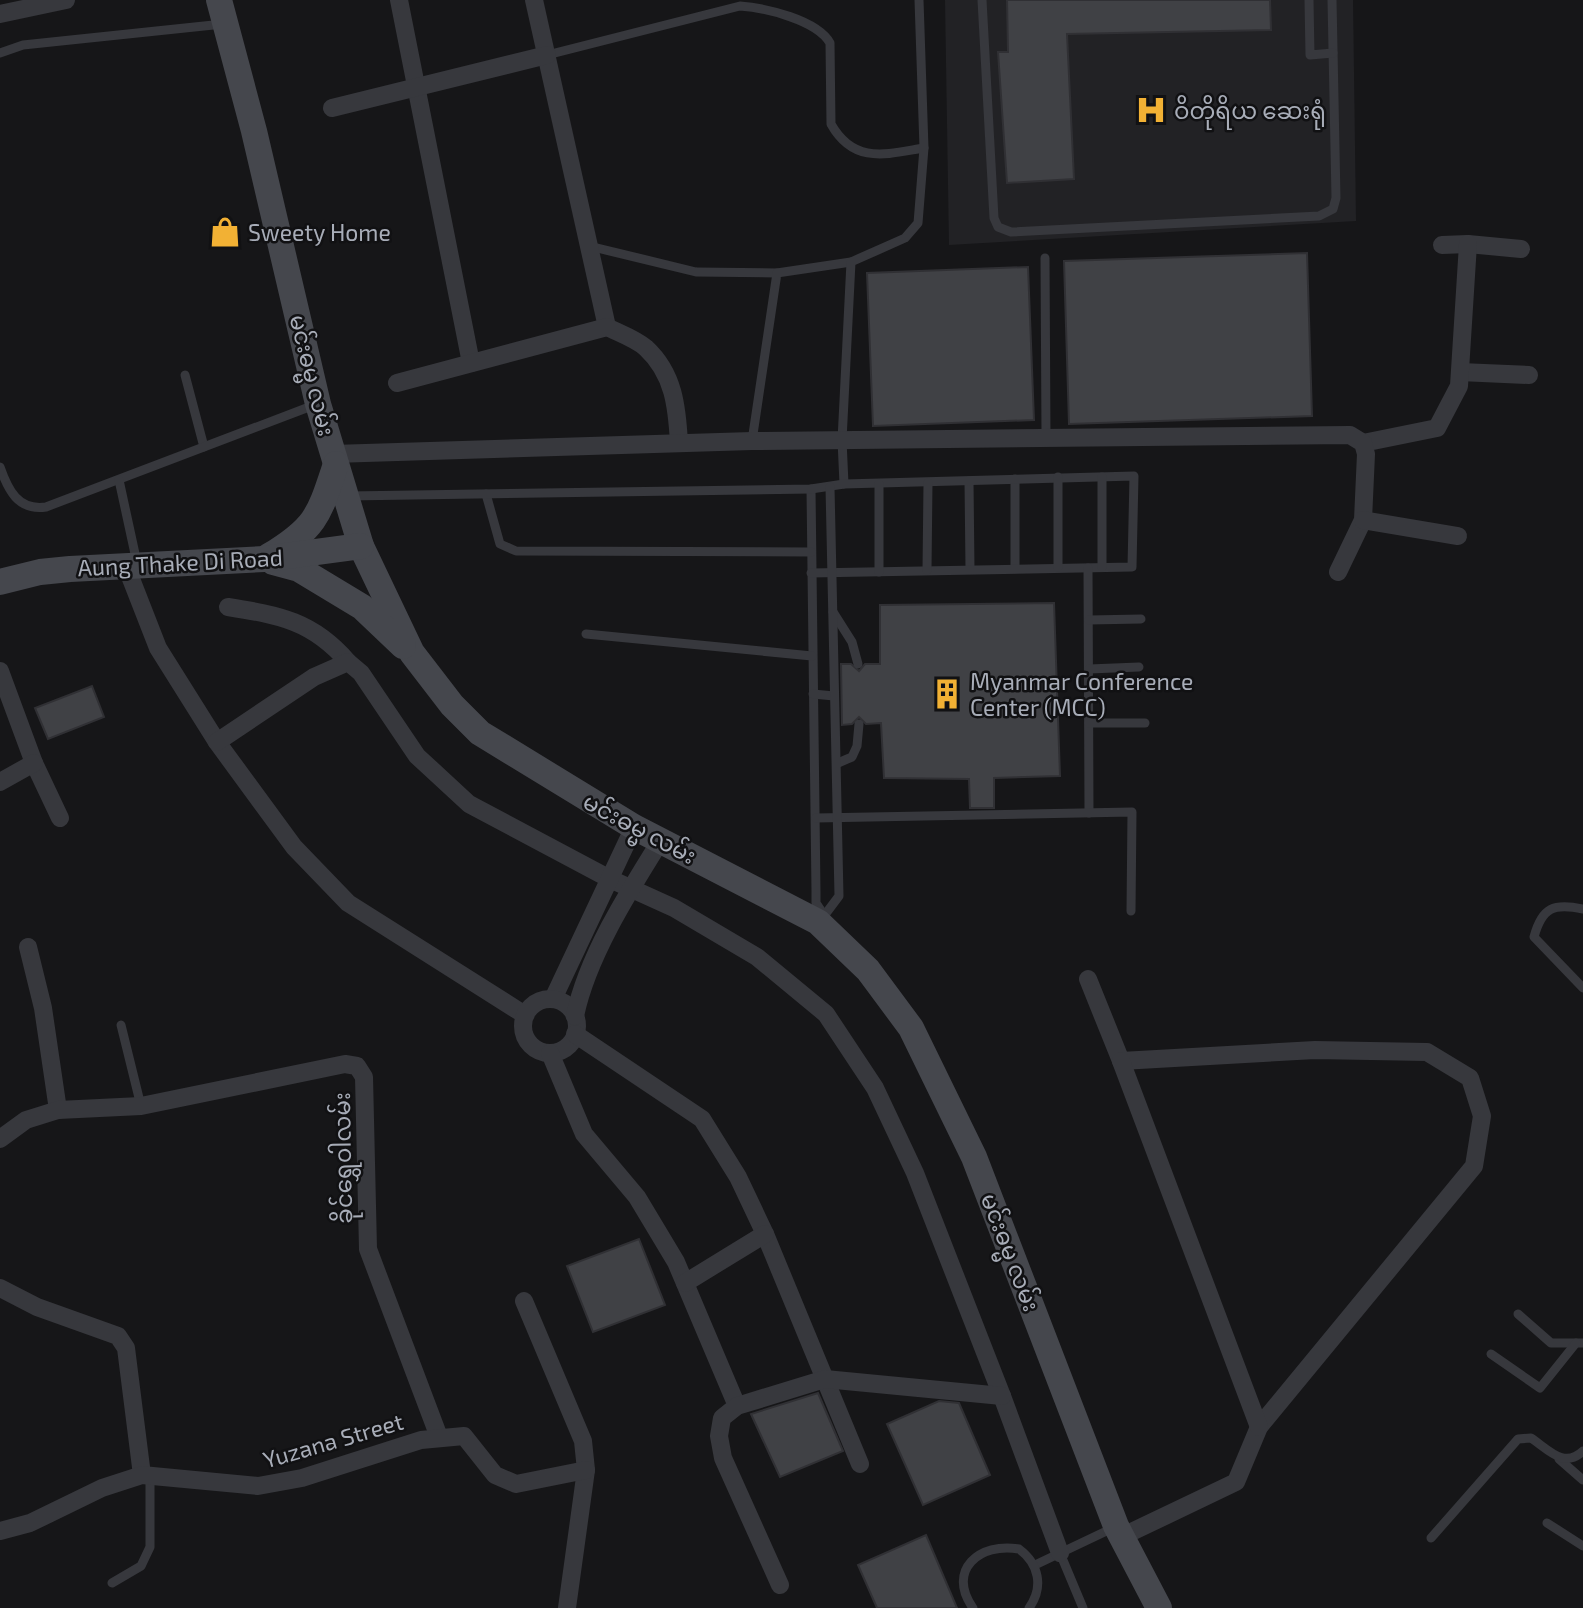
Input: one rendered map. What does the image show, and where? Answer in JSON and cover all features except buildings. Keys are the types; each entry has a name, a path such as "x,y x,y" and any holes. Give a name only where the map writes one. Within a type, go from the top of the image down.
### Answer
{"main road":[{"name":"မင်းဓမ္မ လမ်း","path":"222,12 254,131 318,404 361,546 412,653 452,705 480,733 634,827 826,924 868,970 911,1028 963,1133 1119,1532 1159,1608"},
{"path":"264,559 293,541 319,515 335,459"},
{"name":"Aung Thake Di Road","path":"0,582 40,572 264,559 361,546"},
{"path":"264,559 299,569 362,607 412,653"}],"street":[{"path":"0,14 66,0"},
{"path":"399,0 471,363"},
{"path":"534,0 607,327"},
{"path":"332,108 547,55"},
{"path":"1442,245 1468,244 1521,249"},
{"path":"335,459 679,443 1046,436 1350,435 1363,443 1437,428 1460,386 1468,244"},
{"path":"397,383 607,327 645,346 668,376 677,403 679,443"},
{"path":"1460,372 1529,375"},
{"path":"1338,572 1363,520 1366,454 1363,443"},
{"path":"1363,520 1458,536"},
{"path":"132,566 158,648 217,742 294,847 348,903 525,1015"},
{"path":"228,607 276,615 328,638 361,673 417,756 469,804 610,879 674,908 757,957 826,1014 875,1088 909,1161 1002,1396 1060,1553"},
{"path":"217,742 314,677 348,662"},
{"path":"0,671 34,763 60,818"},
{"path":"0,782 34,763"},
{"path":"553,999 634,827"},
{"path":"661,840 631,889 581,989 575,1025 572,1044 550,1054 533,1048 524,1032 525,1015 537,1003 553,999 570,1008 575,1025 702,1119 738,1177 765,1234 860,1464"},
{"path":"28,947 43,1008 58,1110"},
{"path":"1088,979 1259,1427"},
{"path":"1119,1532 1236,1482 1259,1427 1474,1166 1482,1116 1470,1078 1427,1052 1315,1050 1121,1061"},
{"path":"550,1054 584,1134 637,1198 685,1283 737,1406"},
{"name":"ခိုင်ရွှေဝါလမ်း","path":"0,1139 26,1120 58,1110 141,1106 345,1064 357,1066 364,1077 368,1249 439,1437"},
{"path":"685,1283 765,1234"},
{"path":"0,1288 37,1307 118,1336 126,1348 146,1476"},
{"path":"524,1301 578,1428 586,1470 567,1608"},
{"path":"780,1586 723,1458 719,1436 722,1418 737,1406 825,1379 1002,1396"},
{"path":"439,1437 464,1436 495,1475 516,1484 586,1470"},
{"name":"Yuzana Street","path":"0,1531 30,1523 102,1488 146,1476 258,1486 302,1478 439,1437"}],"lane":[{"path":"589,246 696,272 777,273 851,262 905,238 918,223 924,148 919,0"},
{"path":"982,0 994,218 998,227 1011,233 1319,216 1333,209 1336,198 1332,0"},
{"path":"1309,0 1310,55 1333,54"},
{"path":"547,55 740,6 766,8 824,33 830,43 831,124 836,133 862,153 875,156 924,148"},
{"path":"0,53 23,45 222,12"},
{"path":"1045,258 1046,436"},
{"path":"844,485 842,440 851,262"},
{"path":"752,441 777,273"},
{"path":"185,375 204,447"},
{"path":"0,467 9,491 16,499 37,508 119,480 318,404"},
{"path":"346,496 811,489 844,485 1134,476 1132,567 811,573"},
{"path":"1058,477 1058,568"},
{"path":"1102,477 1102,568"},
{"path":"1014,479 1015,568"},
{"path":"119,480 132,566"},
{"path":"969,481 970,569"},
{"path":"927,570 928,483"},
{"path":"879,484 879,572"},
{"path":"826,924 839,896 830,487"},
{"path":"811,489 816,903 826,924"},
{"path":"486,494 500,544 516,551 811,552"},
{"path":"1088,568 1090,813"},
{"path":"832,611 852,642 858,664"},
{"path":"1089,620 1141,619"},
{"path":"586,634 812,656"},
{"path":"1089,669 1139,667"},
{"path":"813,694 834,696"},
{"path":"1089,723 1145,723"},
{"path":"838,763 852,757 857,746 859,724"},
{"path":"816,818 1132,812 1132,911"},
{"path":"1583,909 1553,906 1537,923 1534,937 1583,988"},
{"path":"121,1025 141,1106"},
{"path":"1518,1314 1551,1343 1579,1343"},
{"path":"1491,1354 1540,1388 1579,1343"},
{"path":"1432,1538 1518,1440 1531,1438 1583,1480"},
{"path":"1558,1458 1574,1458 1583,1451"},
{"path":"112,1583 141,1566 150,1547 146,1476"},
{"path":"1547,1523 1583,1546"},
{"path":"1035,1566 1060,1553 1119,1532"},
{"path":"972,1608 967,1599 964,1579 978,1554 997,1546 1019,1549 1030,1557 1035,1566 1038,1592 1029,1608"},
{"path":"1060,1553 1083,1608"}],"shaded area":[{"name":"ဝိတိုရိယ ဆေးရုံ","path":"945,0 1353,0 1356,221 949,245"}],"place":[{"name":"ဝိတိုရိယ ဆေးရုံ","path":"1151,110"},
{"name":"Sweety Home","path":"225,232"},
{"name":"Myanmar Conference Center (MCC)","path":"947,694"}]}
